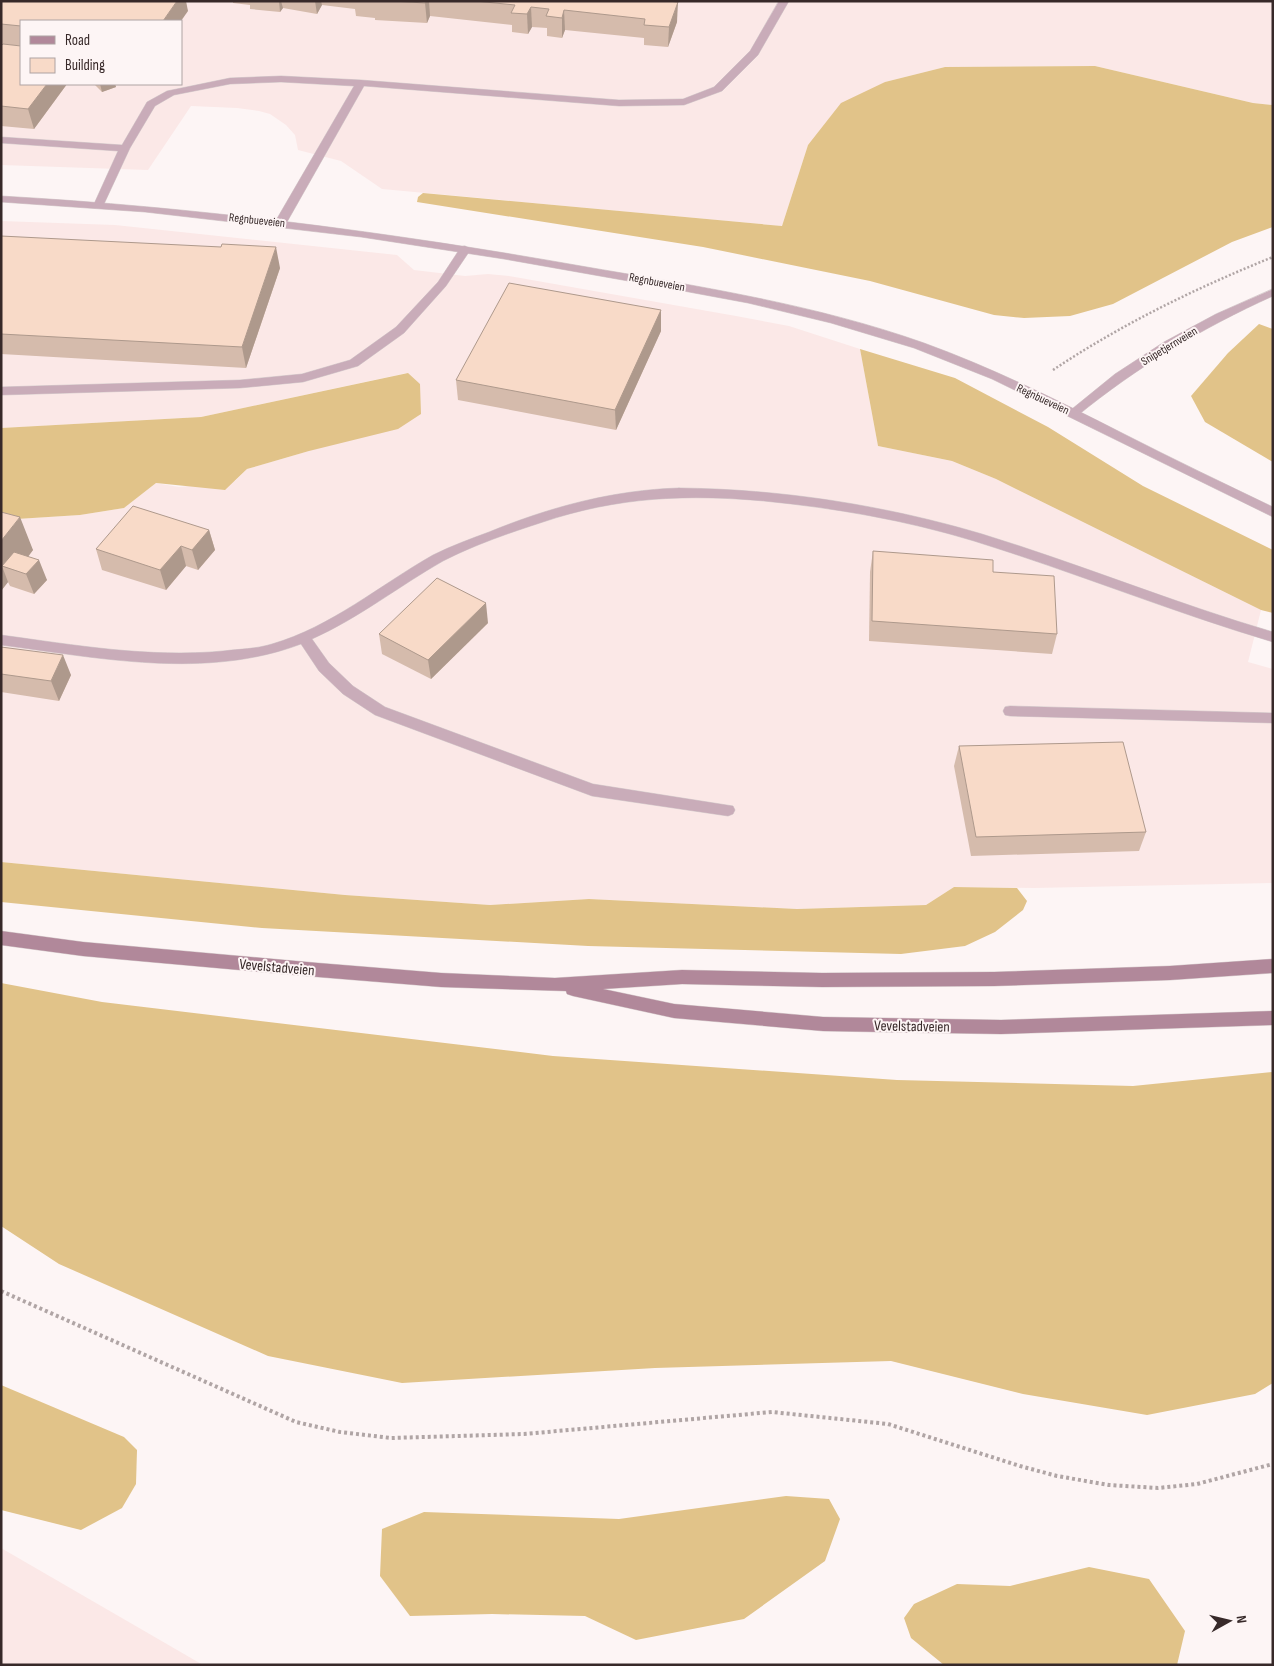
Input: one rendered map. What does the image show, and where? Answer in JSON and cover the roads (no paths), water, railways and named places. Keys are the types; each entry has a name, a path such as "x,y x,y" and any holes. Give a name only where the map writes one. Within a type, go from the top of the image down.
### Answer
{"main road":[{"name":"Vevelstadveien","path":"1,938 83,949 288,968 441,980 555,985 682,977 840,980 1003,979 1161,973 1273,966"},
{"name":"Vevelstadveien","path":"555,985 674,1011 823,1024 1001,1028 1273,1018"}],"street":[{"path":"98,204 125,148 151,104 172,93 230,81 281,79 361,83 620,103 684,102 718,89 754,54 784,1"},
{"path":"280,222 361,83"},
{"path":"1,140 125,148"},
{"name":"Regnbueveien","path":"1,199 98,204 280,222 465,249 644,280 812,314 921,346 1026,390 1273,513"},
{"path":"1,391 240,384 303,378 354,363 400,330 442,284 465,249"},
{"name":"Snipetjernveien","path":"1073,413 1098,392 1162,349 1229,312 1273,292"},
{"path":"1,640 163,659 217,657 270,650 304,638 362,606 440,557 506,529 608,499 655,494 708,492 786,498 864,511 938,527 1005,547 1194,613 1273,637"},
{"path":"304,638 324,666 342,684 380,711 592,790 728,810"},
{"path":"1010,711 1273,718"}]}
